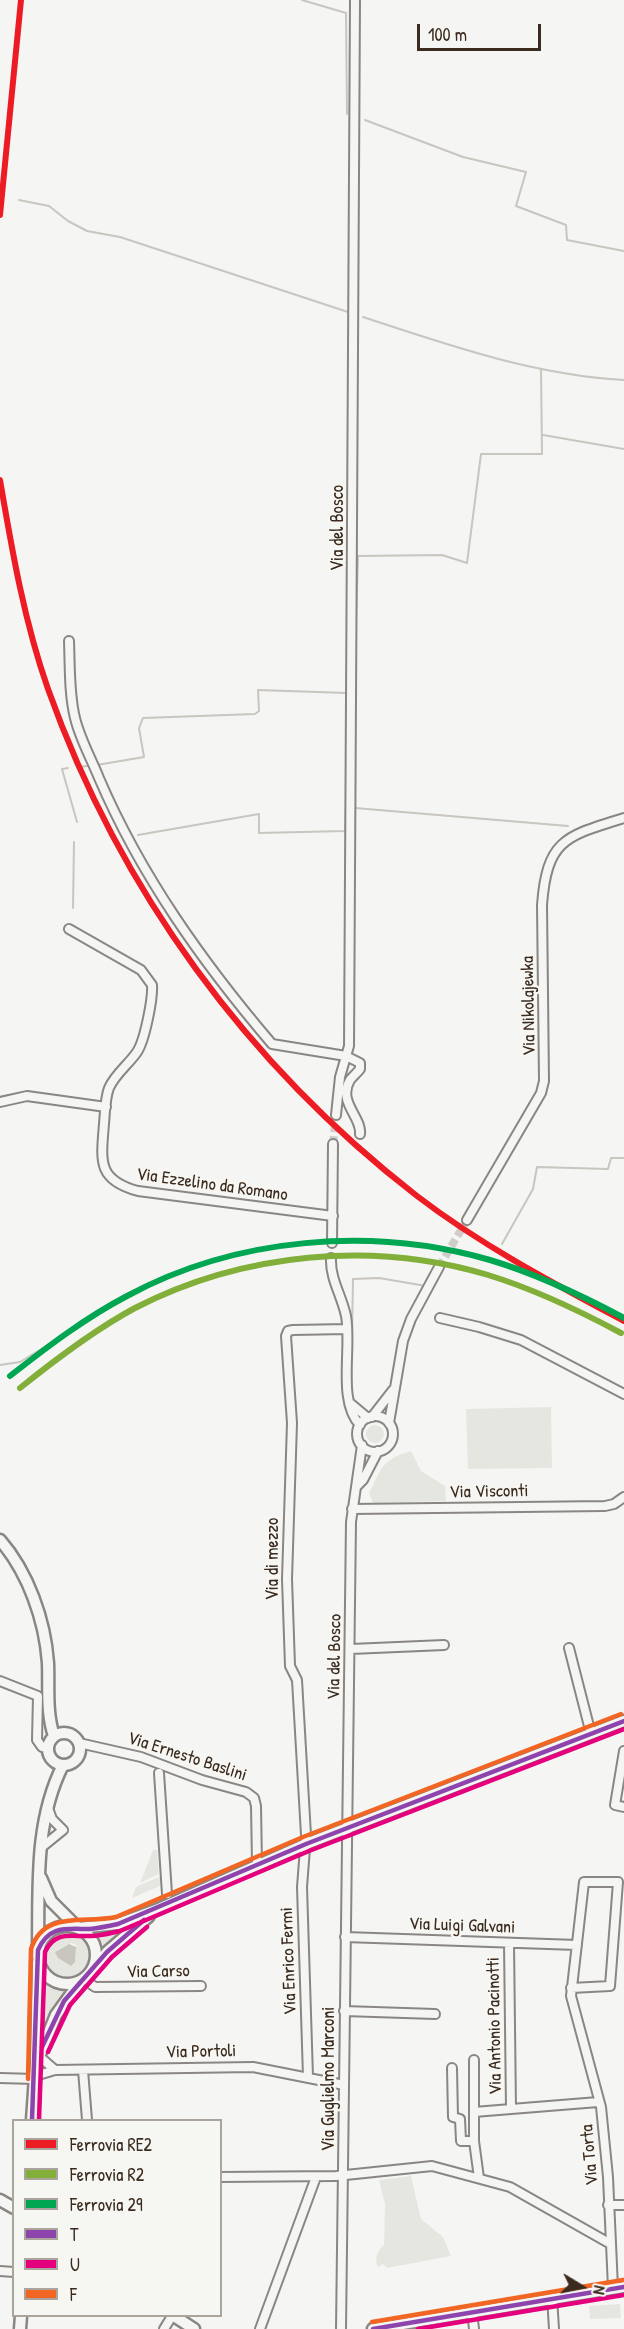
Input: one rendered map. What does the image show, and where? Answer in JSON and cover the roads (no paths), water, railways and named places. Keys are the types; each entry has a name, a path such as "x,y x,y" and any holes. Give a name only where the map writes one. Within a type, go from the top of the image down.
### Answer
{"main road":[{"path":"0,1540 21,1571 39,1615 48,1662 48,1719 60,1734 48,1748 51,1759 52,1786"},
{"path":"39,1875 51,1901 78,1928 86,1933 95,1948 96,1957 84,1978 70,1984 52,1980 40,1966 38,1953 41,1942 52,1930 61,1927 78,1928 117,1924 156,1910 306,1844 624,1721"},
{"name":"Via Ernesto Baslini","path":"60,1734 73,1736 79,1743"},
{"path":"51,1759 63,1765 72,1763 78,1756 79,1743"},
{"path":"32,2119 38,2060 39,1875 47,1804 52,1786 63,1765"},
{"path":"38,2060 49,2029 64,2001 107,1952 156,1910"},
{"path":"373,2329 552,2297 618,2288"},
{"path":"175,2317 194,2329"}],"street":[{"name":"Via del Bosco","path":"336,1115 340,1077 349,1046 356,0"},
{"path":"69,641 72,703 81,736 110,804 169,910 221,981 272,1044 346,1056"},
{"name":"Via Nikolajewka","path":"467,1220 541,1093 544,1081 542,905 544,876 549,861 561,844 579,833 624,818"},
{"name":"Via Ezzelino da Romano","path":"69,929 141,970 152,985 141,1044 111,1084 106,1107 102,1161 111,1179 123,1187 333,1216"},
{"name":"Via del Bosco","path":"346,1056 358,1060 360,1066 348,1088 348,1107 358,1122 360,1134"},
{"path":"0,1102 27,1096 106,1107"},
{"path":"332,1243 333,1144"},
{"path":"331,1258 332,1276 346,1317 348,1394 354,1418 360,1425"},
{"path":"393,1390 360,1425 357,1435 362,1445 369,1451 378,1451 391,1440 392,1432 389,1423 394,1403 393,1390 403,1341 411,1319 439,1267"},
{"path":"440,1318 521,1340 624,1394"},
{"name":"Via di mezzo","path":"306,1844 297,1680 290,1666 287,1579 292,1423 286,1336 288,1331 293,1330 347,1329"},
{"path":"350,1402 370,1417 381,1418 389,1423"},
{"name":"Via del Bosco","path":"347,1828 352,1509 362,1445"},
{"name":"Via del Bosco","path":"357,1486 363,1480 378,1451"},
{"name":"Via Visconti","path":"352,1509 605,1506 614,1504 624,1497"},
{"path":"351,1649 444,1645"},
{"path":"569,1648 591,1734"},
{"path":"0,1681 38,1696 37,1740 42,1748 48,1748"},
{"name":"Via Ernesto Baslini","path":"79,1743 141,1757 202,1780 246,1792 254,1798 256,1806 257,1864"},
{"path":"624,1751 615,1805 624,1807"},
{"path":"159,1773 166,1894"},
{"path":"42,1846 63,1830 52,1819 47,1804"},
{"name":"Via Guglielmo Marconi","path":"341,2329 347,1828"},
{"name":"Via Enrico Fermi","path":"306,1844 302,1887 308,2077"},
{"name":"Via Torta","path":"571,1988 610,1986 618,1882 584,1882 571,1988 574,2013 601,2107 609,2205 609,2243 618,2288"},
{"name":"Via Luigi Galvani","path":"345,1937 577,1945"},
{"name":"Via Antonio Pacinotti","path":"509,1943 511,2109"},
{"name":"Via Carso","path":"84,1978 95,1987 201,1986"},
{"path":"344,2011 435,2014"},
{"path":"38,2060 56,2070"},
{"path":"474,2060 474,2141 480,2178"},
{"name":"Via Portoli","path":"0,2078 35,2078 56,2070 228,2066 252,2067 344,2085"},
{"path":"452,2068 453,2117 460,2119 461,2141 474,2141"},
{"path":"83,2070 87,2119"},
{"path":"474,2112 598,2102"},
{"path":"222,2177 316,2177 432,2166 480,2178 515,2190 609,2243"},
{"path":"260,2329 316,2177"},
{"path":"609,2205 624,2205"},
{"path":"552,2297 554,2329"},
{"path":"472,2312 474,2329"}],"waterway":[{"path":"302,0 346,13 347,114"},
{"path":"365,120 463,157 526,172 516,206 566,225 567,240 624,251"},
{"path":"19,200 49,206 68,221 87,231 120,237 348,312"},
{"path":"363,317 459,348 524,365 590,377 624,380"},
{"path":"355,651 358,556 442,555 467,563 481,454 542,454 541,369"},
{"path":"543,435 624,449"},
{"path":"97,765 144,757 139,728 143,718 255,714 259,711 258,690 347,693 347,673"},
{"path":"80,767 87,766"},
{"path":"68,768 62,769 77,822"},
{"path":"138,835 259,814 259,833 345,831 346,804"},
{"path":"355,808 568,826"},
{"path":"73,908 74,842"},
{"path":"502,1244 533,1189 537,1167 608,1169 611,1158 624,1158"},
{"path":"352,1332 353,1279 379,1278 426,1286"},
{"path":"0,1365 20,1362 56,1340"}],"tunnel":[{"path":"333,1144 336,1115"},
{"path":"439,1267 467,1220"}],"rail line":[{"name":"RE2","path":"0,215 21,0"},
{"name":"RE2","path":"0,480 25,611 48,689 78,763 112,835 152,904 196,969 245,1031 298,1090 356,1145 417,1196 492,1247 624,1321"},
{"name":"29","path":"10,1376 81,1323 127,1296 169,1276 213,1261 259,1250 305,1243 352,1241 399,1243 445,1249 490,1260 542,1278 624,1318"},
{"name":"R2","path":"20,1388 90,1335 135,1308 176,1289 263,1264 308,1258 354,1256 399,1258 444,1264 488,1275 539,1293 621,1333"}]}
